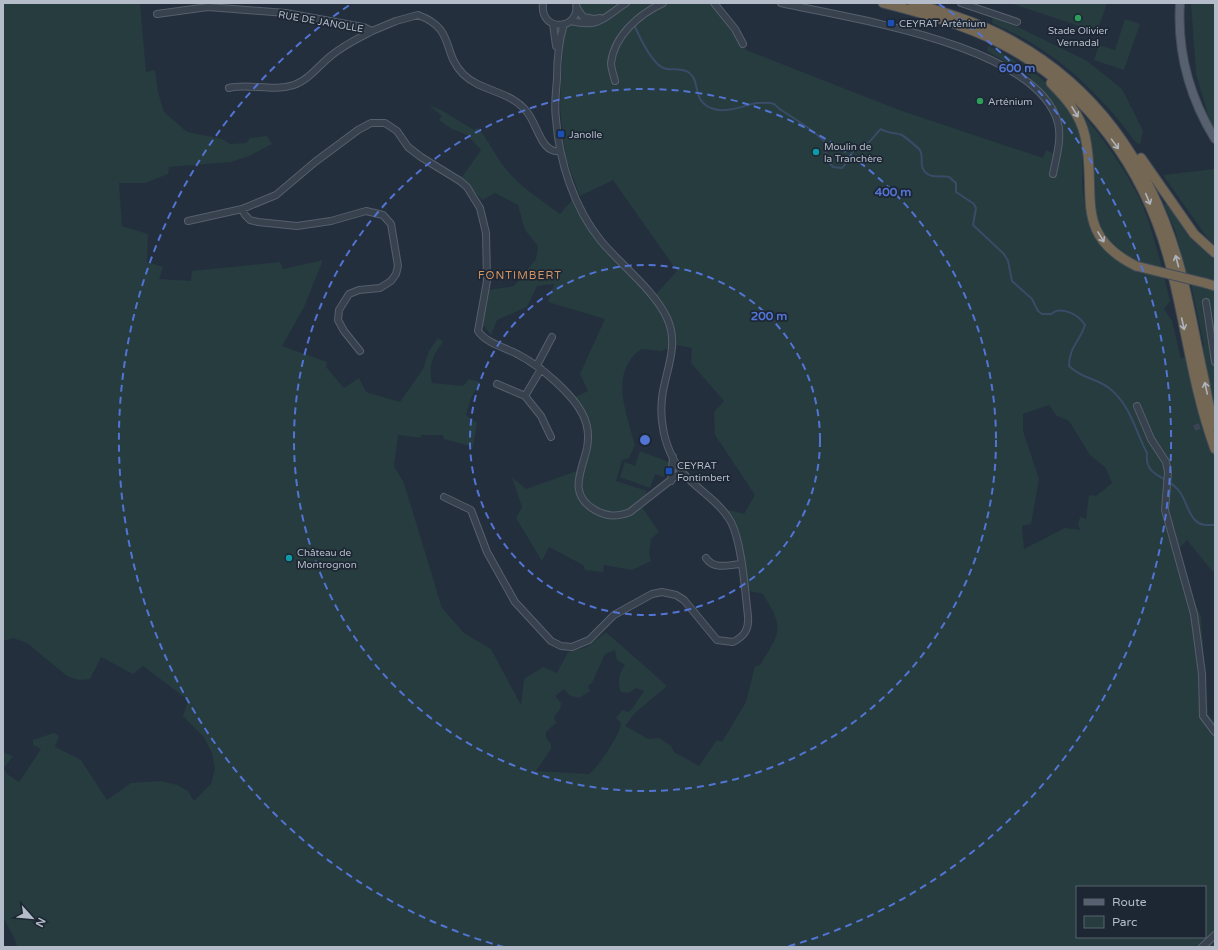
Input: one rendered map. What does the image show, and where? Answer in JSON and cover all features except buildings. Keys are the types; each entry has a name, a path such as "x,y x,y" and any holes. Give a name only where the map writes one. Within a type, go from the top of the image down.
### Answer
{"highway":[{"path":"883,3 935,17 998,42 1034,64 1082,103 1115,144 1139,181 1156,219 1170,264 1205,422 1215,449"},
{"path":"913,3 978,24 1001,35 1041,59 1083,94 1107,120 1130,150 1154,193 1178,262 1215,426"},
{"path":"933,3 974,18 978,24"},
{"path":"998,42 1001,50 1019,60 1050,82 1067,100 1078,117 1088,152 1089,202 1092,220 1103,242 1112,252 1136,266 1215,286"},
{"path":"1107,120 1123,133 1194,234 1215,253"}],"main road":[{"path":"1180,3 1180,31 1185,67 1201,117 1215,139"}],"street":[{"path":"543,3 544,14 553,24 557,56"},
{"path":"553,24 564,24 571,21 594,24 626,3"},
{"path":"615,82 611,64 614,49 629,25 663,3"},
{"path":"714,3 735,29 743,44"},
{"path":"781,3 905,30 967,49 990,58 1040,93 1052,109 1058,123 1059,142 1053,174"},
{"path":"961,3 1017,22"},
{"path":"577,6 583,16 588,19 606,16"},
{"path":"571,21 577,6"},
{"name":"RUE DE JANOLLE","path":"156,14 208,7 286,13 363,27 372,31 410,16 418,15 438,25 446,36 453,57 461,72 478,85 507,96 518,102 534,122 546,148 550,151 560,152"},
{"path":"444,497 471,510 488,552 515,602 542,633 551,641 561,646 572,647 589,640 614,616 652,594 662,592 676,595 684,600 716,640 733,642 745,633 749,625 737,537 731,522 721,509 682,472 673,456 663,430 661,414 662,398 672,353 672,332 668,319 657,301 614,256 588,222 574,192 560,152 555,118 557,56 559,38 564,24"},
{"path":"229,88 238,86 293,86 302,81 333,54 372,31"},
{"path":"188,221 242,209 276,195 315,162 358,130 372,123 385,123 392,126 408,147 467,187 480,208 486,233 487,281 478,330 487,340 539,367 578,406 584,416 588,437 588,446 578,480 581,496 592,509 601,514 612,516 630,512 682,472"},
{"path":"242,209 250,220 297,226 331,221 366,211 383,215 391,224 398,266 396,274 391,281 380,288 359,290 349,294 339,310 338,320 344,331 360,351"},
{"path":"1206,302 1215,362"},
{"path":"525,396 552,337"},
{"path":"497,384 525,396 541,416 551,437"},
{"path":"1137,406 1151,439 1166,462 1168,472 1165,510 1194,614 1202,674 1203,716 1215,732"},
{"path":"671,481 673,456"},
{"path":"706,558 710,564 714,566 741,564"},
{"path":"1202,947 1215,935"}],"green space":[{"path":"3,3 140,3 146,72 155,70 158,92 164,112 187,132 222,139 230,144 246,143 250,138 267,136 272,144 249,156 231,162 169,167 168,174 145,183 119,183 122,226 148,234 147,262 163,267 159,279 191,281 192,271 280,262 283,269 323,260 304,307 282,346 327,362 326,367 344,388 359,378 366,392 400,402 423,369 429,351 438,338 443,342 432,361 430,371 432,383 463,386 469,379 480,382 471,398 466,415 477,423 473,447 444,439 443,435 420,435 422,438 398,435 394,466 404,483 442,608 464,633 491,649 521,705 524,679 543,667 557,673 568,652 587,647 606,632 667,686 635,713 625,726 648,739 659,738 671,746 674,752 699,766 717,740 722,742 746,702 755,666 760,665 776,637 777,630 775,615 763,594 749,591 739,536 725,509 744,514 755,495 715,435 714,412 724,401 691,363 692,348 676,345 661,351 641,349 631,358 625,369 623,394 635,445 629,458 622,460 616,481 647,491 642,507 659,532 651,539 649,553 651,561 632,570 604,565 603,572 585,570 583,565 549,547 542,561 516,518 522,507 512,477 526,489 577,471 589,428 574,398 588,391 580,374 605,319 548,302 554,284 537,286 527,307 497,320 491,335 482,324 489,290 514,286 536,259 538,246 525,230 518,205 495,193 482,200 462,177 481,150 467,135 450,128 439,120 442,116 429,105 441,110 474,130 478,128 502,164 514,178 560,214 572,200 577,211 656,294 677,271 613,180 580,196 565,156 560,107 563,39 575,3 710,3 746,50 899,110 1043,158 1046,150 1054,154 1059,119 1051,101 1028,81 1031,77 987,51 988,46 1014,60 1038,76 1068,107 1080,134 1083,193 1085,206 1094,231 1108,252 1118,260 1133,269 1164,277 1170,301 1164,309 1172,321 1181,359 1204,346 1191,284 1215,290 1215,572 1212,571 1187,540 1179,549 1193,599 1201,616 1208,714 1215,723 1215,947 17,947 15,939 3,917 3,752 13,756 4,768 7,774 19,782 41,749 33,745 33,740 54,733 59,736 55,747 81,760 107,800 131,783 162,781 177,785 188,791 194,801 211,784 215,769 212,753 203,736 183,716 188,700 143,666 133,674 101,657 90,679 79,680 67,676 27,643 13,638 3,641","holes":["1049,405 1057,416 1069,421 1090,455 1106,468 1112,483 1096,496 1089,495 1086,519 1080,517 1078,524 1080,530 1065,528 1024,549 1022,526 1031,524 1039,479 1023,431 1023,414","615,650 617,660 625,665 619,678 621,692 627,693 635,688 644,691 632,709 628,712 622,710 616,718 621,723 620,728 603,758 589,774 536,771 551,749 551,744 546,738 546,732 556,723 554,717 560,709 561,703 555,696 564,689 569,695 579,698 590,691 588,686 592,683 605,654"]},
{"name":"Stade Olivier Vernadal","path":"1010,3 1107,3 1097,32"},
{"path":"1191,3 1215,3 1215,138 1196,74"},
{"path":"993,17 1018,27 1087,61 1122,89 1143,131 1140,145 1133,139 1101,100 1071,71 1020,36 992,23"},
{"path":"1125,19 1140,24 1124,70 1094,60 1099,45 1115,50"},
{"path":"1081,112 1115,157 1137,193 1143,206 1162,267 1138,262 1124,256 1112,245 1102,229 1095,211 1090,191 1079,114"},
{"path":"1215,169 1215,245 1206,236 1163,175"},
{"path":"1167,203 1190,238 1215,260 1215,281 1187,274 1175,230 1164,205"},
{"path":"640,451 669,462 664,477 655,474 650,488 620,477 625,462 635,466"}],"waterway":[{"path":"635,27 648,52 657,64 667,69 688,72 692,76 695,80 699,96 707,106 714,109 724,110 735,109 756,103 774,104 780,110 810,129 825,142 826,159 833,167 842,168 854,150 868,143 881,129 886,132 902,135 916,146 921,151 922,166 925,172 934,176 946,176 950,178 956,183 956,192 974,204 976,208 973,225 1004,254 1008,261 1012,281 1032,299 1038,311 1042,314 1051,314 1055,311 1070,312 1082,321 1085,325 1069,359 1069,366 1083,376 1104,384 1116,394 1127,410 1143,444 1147,453 1149,467 1158,476 1175,486 1197,522 1204,525 1215,525"}],"tunnel":[{"path":"1194,428 1210,423"}],"place":[{"name":"Stade Olivier Vernadal","path":"1078,18"},
{"name":"CEYRAT Arténium","path":"891,23"},
{"name":"Arténium","path":"980,101"},
{"name":"Janolle","path":"561,134"},
{"name":"Moulin de la Tranchère","path":"816,152"},
{"name":"CEYRAT Fontimbert","path":"669,471"},
{"name":"Château de Montrognon","path":"289,558"}],"district":[{"name":"FONTIMBERT","path":"520,275"}]}
